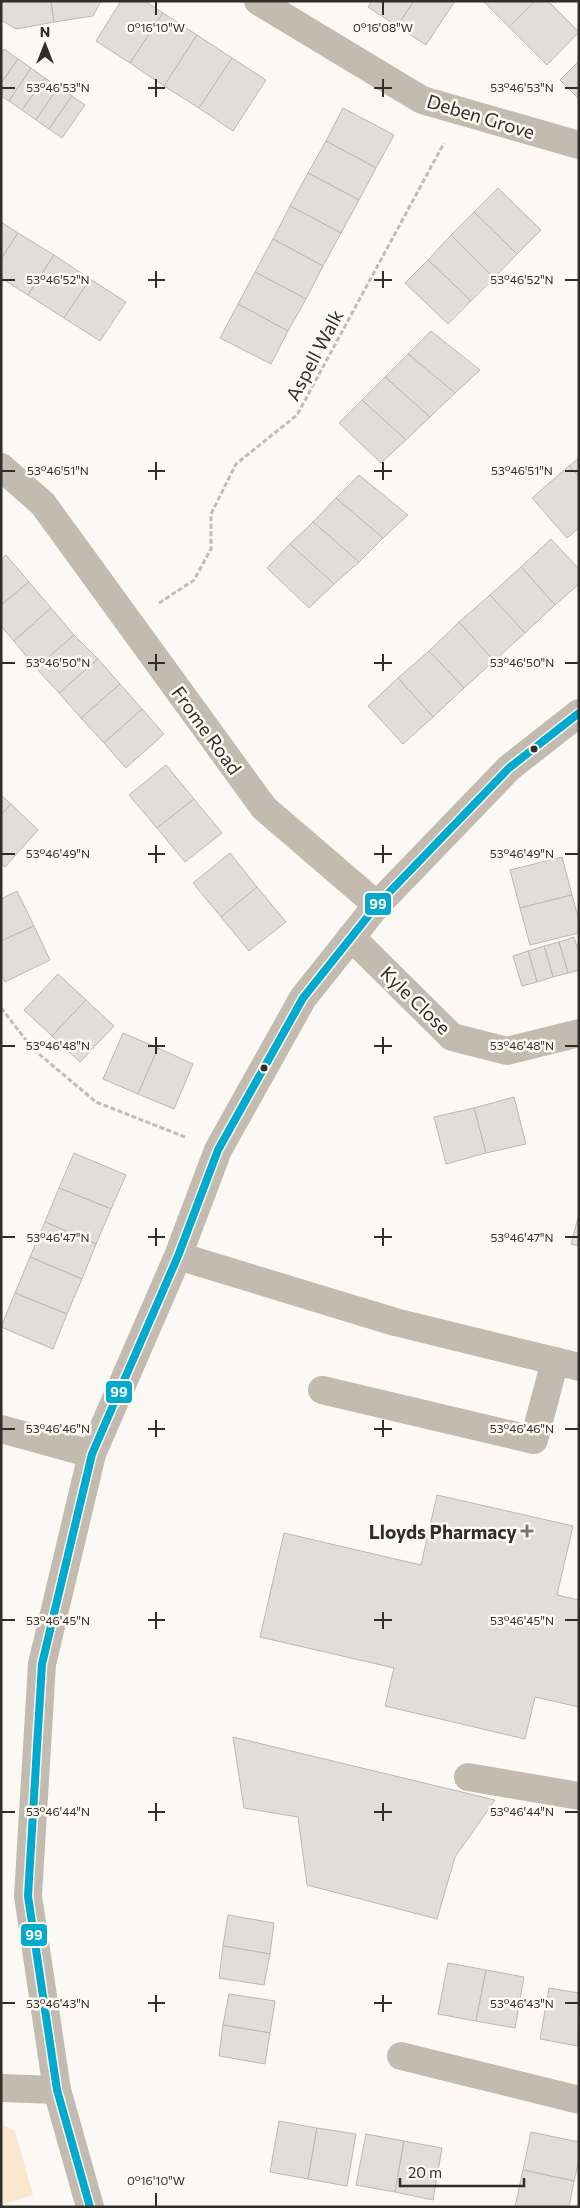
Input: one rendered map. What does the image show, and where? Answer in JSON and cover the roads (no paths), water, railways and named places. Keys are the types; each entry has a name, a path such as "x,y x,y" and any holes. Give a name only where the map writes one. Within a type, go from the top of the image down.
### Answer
{"street":[{"name":"Deben Grove","path":"258,1 422,100 579,146"},
{"name":"Frome Road","path":"1,467 42,504 264,808 377,905"},
{"path":"90,2207 57,2090 28,1896 42,1664 92,1454 178,1256 218,1150 303,998 377,905 509,768 579,713"},
{"name":"Kyle Close","path":"351,937 452,1037 507,1051 579,1034"},
{"path":"178,1256 395,1322 567,1364 534,1440 322,1390"},
{"path":"1,1429 92,1454"},
{"path":"468,1777 579,1796"},
{"path":"401,2056 579,2100"},
{"path":"1,2088 57,2090"}],"place":[{"name":"Lloyds Pharmacy","path":"527,1531"}]}
